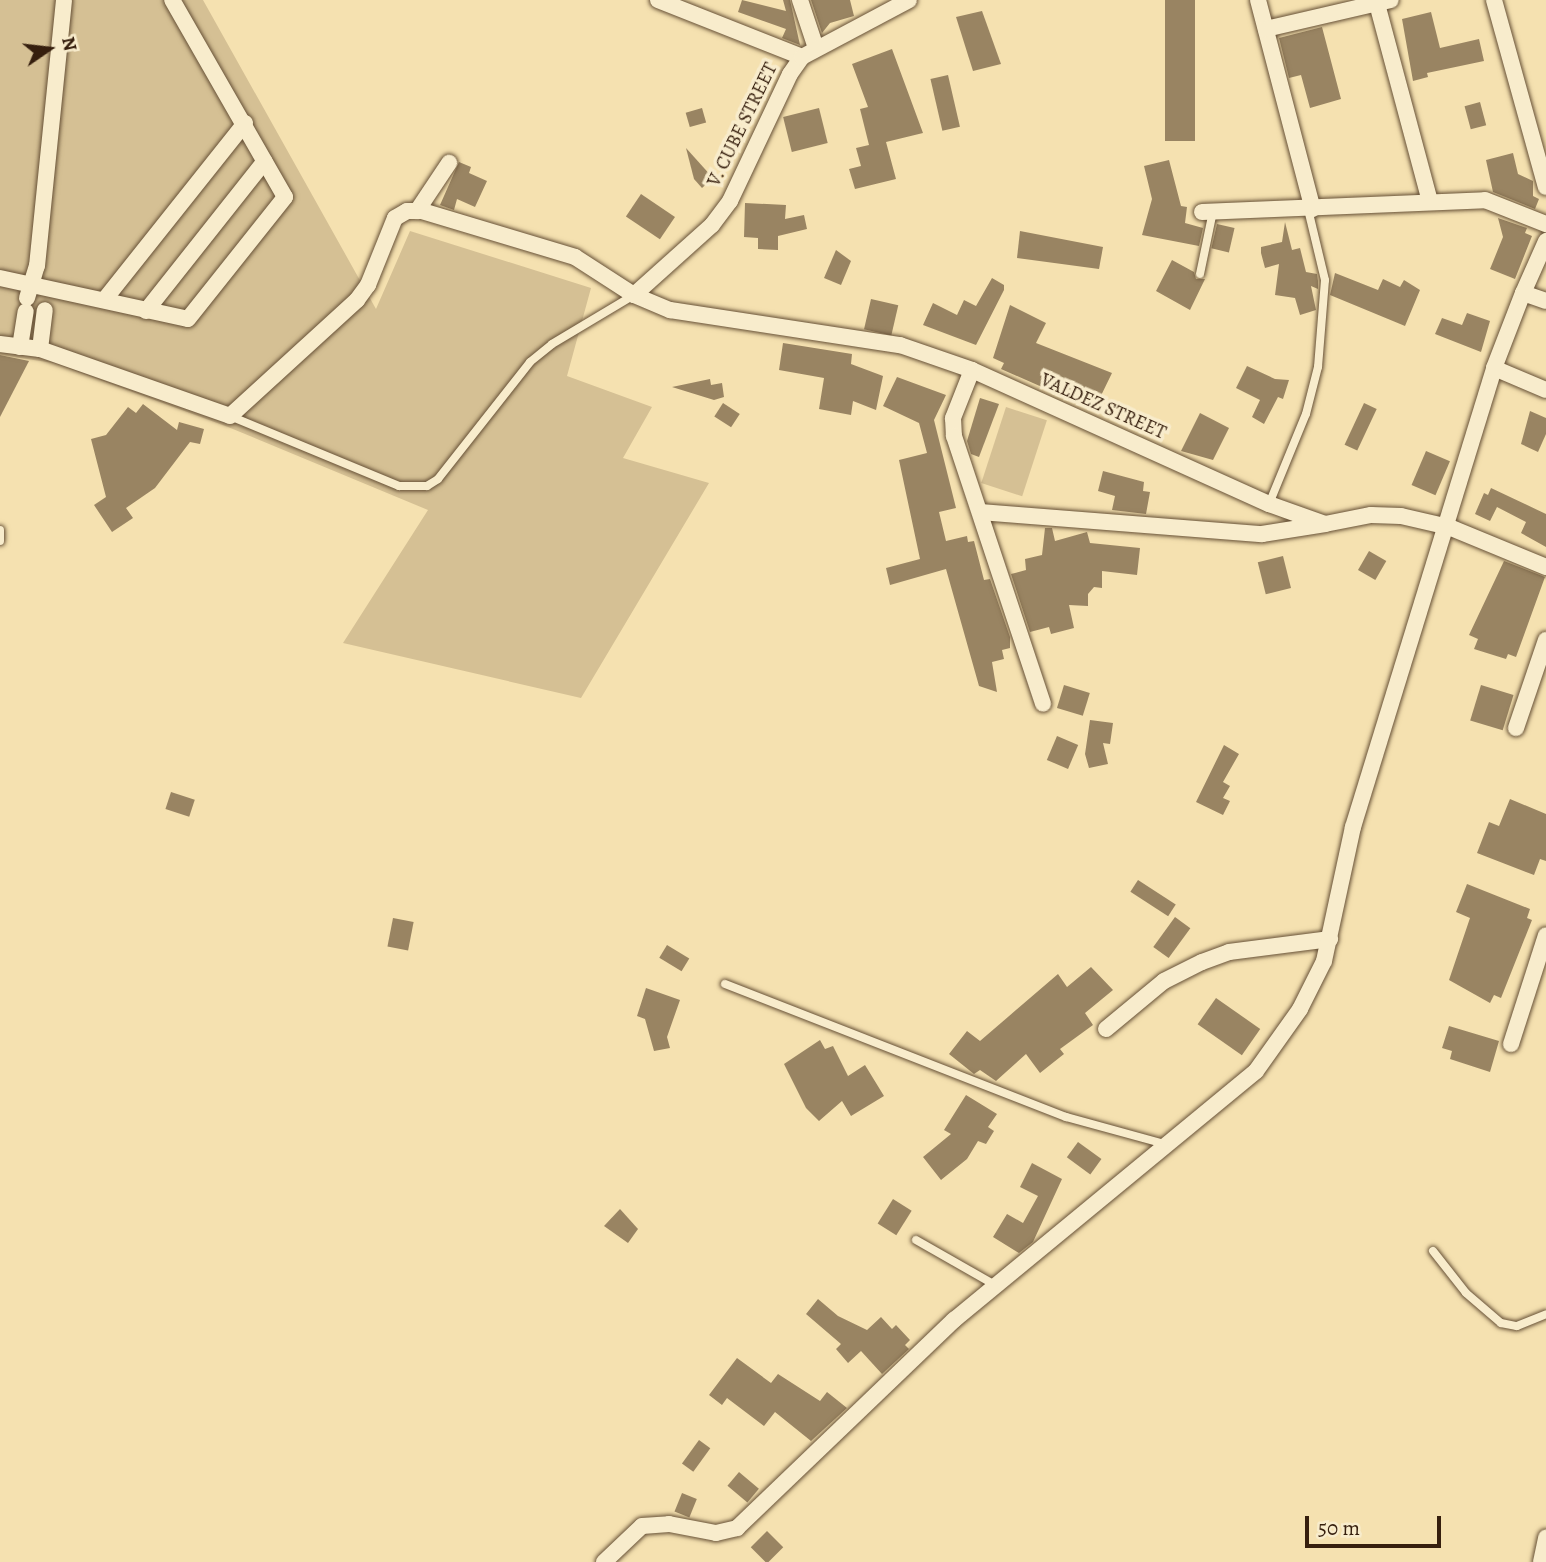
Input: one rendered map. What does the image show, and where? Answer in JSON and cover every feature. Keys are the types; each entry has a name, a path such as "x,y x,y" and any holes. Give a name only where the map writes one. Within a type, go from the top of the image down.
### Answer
{"street":[{"path":"40,349 36,298 37,266 64,0"},
{"path":"0,278 36,298 105,299 184,319 191,316 285,197 172,0"},
{"path":"658,0 802,57"},
{"path":"800,0 816,48"},
{"name":"V. CUBE STREET","path":"634,295 712,225 730,201 790,74 802,57 909,0"},
{"path":"1258,0 1310,209"},
{"path":"1494,0 1546,187"},
{"path":"1266,29 1381,1 1430,201"},
{"path":"105,299 244,123"},
{"path":"146,311 265,161"},
{"path":"0,344 40,349 230,416 357,299 368,285 395,218 417,211 449,163"},
{"path":"1208,212 1485,200 1546,224"},
{"name":"VALDEZ STREET","path":"417,211 575,257 634,295 704,317 900,345 972,370 1269,504 1325,524 1381,515 1448,527 1546,567"},
{"path":"604,1562 642,1526 669,1524 716,1533 737,1528 795,1468 995,1285 1256,1071 1314,986 1330,939 1353,827 1448,527 1494,368 1546,241"},
{"path":"1523,293 1546,301"},
{"path":"20,346 36,298"},
{"path":"1494,368 1546,390"},
{"path":"972,370 953,418 954,436 1043,704"},
{"path":"979,512 1262,534 1325,524"},
{"path":"1516,728 1546,640"},
{"path":"1511,1044 1546,935"},
{"path":"1106,1029 1164,981 1202,962 1229,952 1330,939"},
{"path":"1541,1562 1546,1538"}],"lane":[{"path":"1269,504 1306,414 1318,367 1325,280 1310,209"},
{"path":"1200,275 1208,212"},
{"path":"230,416 400,486 427,486 438,479 530,362 634,295"},
{"path":"0,530 0,541"},
{"path":"725,984 1066,1117 1165,1144"},
{"path":"916,1240 995,1285"},
{"path":"1433,1251 1466,1293 1501,1323 1517,1326 1546,1314"}],"shaded area":[{"path":"0,0 203,0 376,309 410,231 591,288 567,376 652,407 623,458 709,483 581,698 343,643 428,510 228,427 54,363 0,355"},
{"path":"1006,407 1047,420 1022,496 981,483"}],"building":[{"path":"742,0 786,11 783,0 790,0 800,45 782,38 786,29 738,12"},
{"path":"811,0 850,0 854,16 830,23 822,33"},
{"path":"1165,0 1195,0 1195,141 1165,141"},
{"path":"982,11 1001,64 973,71 956,17"},
{"path":"1431,12 1440,48 1479,39 1484,61 1427,73 1428,77 1413,81 1402,19"},
{"path":"1322,27 1341,99 1310,108 1301,75 1289,78 1279,38"},
{"path":"892,49 923,133 886,142 896,179 855,189 849,169 861,166 856,148 869,145 860,109 868,107 852,64"},
{"path":"948,75 960,127 942,131 930,79"},
{"path":"1480,102 1486,125 1471,129 1465,106"},
{"path":"702,108 706,122 690,127 686,113"},
{"path":"819,108 828,143 792,152 783,117"},
{"path":"686,148 713,178 702,188 694,179"},
{"path":"1513,153 1518,174 1533,181 1533,196 1539,199 1535,209 1493,192 1486,160"},
{"path":"1169,160 1181,206 1187,207 1185,223 1203,228 1199,246 1142,235 1152,199 1144,166"},
{"path":"459,162 471,167 469,173 487,181 475,207 457,199 454,210 440,205"},
{"path":"641,194 675,217 660,239 626,216"},
{"path":"745,203 786,205 785,219 804,215 807,229 778,236 778,250 758,249 758,238 744,237"},
{"path":"1498,218 1527,228 1525,233 1532,236 1515,279 1490,269 1503,237"},
{"path":"1285,222 1292,250 1300,248 1306,272 1317,274 1318,289 1311,286 1316,310 1300,315 1295,298 1275,295 1279,264 1265,268 1261,253 1261,247 1282,242"},
{"path":"1217,224 1235,228 1229,252 1211,248"},
{"path":"1020,231 1103,247 1099,269 1017,258"},
{"path":"836,250 851,261 841,285 824,278"},
{"path":"1172,260 1194,272 1196,279 1205,279 1190,310 1156,291"},
{"path":"1335,273 1378,290 1383,279 1400,287 1404,280 1420,290 1405,326 1330,295"},
{"path":"992,278 1004,285 1004,290 976,345 923,325 933,303 957,315 964,300 976,306"},
{"path":"871,299 898,305 891,336 864,329"},
{"path":"1010,305 1046,323 1036,343 1112,373 1094,410 1001,369 1004,363 993,358"},
{"path":"1467,313 1490,321 1481,352 1435,334 1442,318 1462,325"},
{"path":"783,343 852,354 851,364 883,376 876,410 853,401 851,415 819,409 824,378 779,370"},
{"path":"0,355 29,361 0,417"},
{"path":"1247,366 1275,379 1289,380 1283,399 1278,397 1264,424 1252,417 1260,400 1236,388"},
{"path":"897,377 946,395 934,420 956,508 939,512 946,541 967,536 968,542 974,541 984,580 990,579 1010,637 1010,648 1002,650 1004,659 992,662 997,692 979,686 946,569 890,585 886,568 920,559 899,460 927,453 919,423 883,406"},
{"path":"710,379 711,385 722,383 724,397 714,400 672,387"},
{"path":"980,398 999,404 979,457 971,454 967,441"},
{"path":"723,403 740,414 731,427 714,416"},
{"path":"1364,403 1377,409 1357,451 1345,445"},
{"path":"143,404 177,430 179,422 204,429 200,444 190,442 155,488 126,508 133,518 112,532 94,505 106,497 91,439 106,435 128,407 136,413"},
{"path":"1530,411 1546,418 1546,434 1538,452 1521,444"},
{"path":"1200,413 1229,428 1213,460 1181,451"},
{"path":"1426,451 1450,461 1435,495 1412,485"},
{"path":"1103,471 1144,482 1143,491 1150,492 1146,514 1112,510 1115,496 1098,491"},
{"path":"1491,488 1546,514 1546,547 1521,533 1526,522 1497,507 1490,521 1475,514 1484,493 1488,495"},
{"path":"1045,528 1052,528 1055,541 1087,532 1090,543 1140,548 1137,575 1102,571 1102,588 1094,587 1088,594 1088,606 1069,605 1074,628 1051,634 1049,627 1030,632 1011,574 1026,570 1025,559 1042,555"},
{"path":"1369,551 1386,561 1375,580 1358,570"},
{"path":"1283,556 1291,588 1266,594 1258,562"},
{"path":"1504,561 1545,577 1516,657 1508,654 1506,659 1474,649 1478,639 1469,635"},
{"path":"1064,685 1090,693 1083,716 1057,708"},
{"path":"1481,685 1514,695 1503,730 1470,720"},
{"path":"1090,720 1113,723 1110,744 1103,743 1108,764 1089,768 1085,754"},
{"path":"1057,736 1078,745 1068,769 1047,760"},
{"path":"1224,745 1239,754 1223,782 1230,786 1223,798 1230,801 1223,815 1196,802"},
{"path":"171,792 195,800 189,817 165,809"},
{"path":"1510,799 1546,814 1546,861 1540,859 1534,875 1477,853 1489,822 1499,826"},
{"path":"1138,880 1176,905 1168,916 1130,892"},
{"path":"1467,884 1530,909 1527,918 1532,920 1501,998 1494,995 1490,1003 1449,980 1470,918 1456,912"},
{"path":"1175,917 1190,928 1169,958 1153,947"},
{"path":"393,918 414,922 408,950 387,946"},
{"path":"667,945 689,958 682,971 659,958"},
{"path":"1091,967 1113,990 1085,1013 1093,1025 1060,1049 1064,1054 1040,1073 1026,1054 996,1081 980,1070 974,1074 949,1054 967,1031 980,1041 1058,974 1067,987"},
{"path":"646,988 680,1000 667,1037 670,1048 654,1051 645,1019 637,1016"},
{"path":"1216,998 1260,1029 1242,1055 1198,1024"},
{"path":"1449,1026 1499,1041 1490,1072 1450,1059 1452,1051 1442,1048"},
{"path":"820,1040 825,1049 833,1046 848,1076 865,1065 884,1096 851,1116 842,1101 819,1121 806,1108 784,1064"},
{"path":"966,1095 997,1114 988,1127 994,1131 986,1144 978,1141 967,1159 941,1180 923,1157 951,1134 944,1130"},
{"path":"1078,1142 1101,1159 1090,1174 1067,1157"},
{"path":"1032,1163 1062,1179 1033,1242 1019,1253 993,1237 1007,1214 1023,1223 1038,1196 1020,1187"},
{"path":"893,1199 912,1211 896,1235 878,1224"},
{"path":"620,1209 638,1229 628,1243 604,1226"},
{"path":"818,1299 838,1316 867,1330 881,1317 892,1329 896,1325 910,1340 905,1345 909,1349 882,1374 861,1351 848,1363 836,1349 841,1344 806,1314"},
{"path":"737,1358 771,1383 778,1374 820,1401 827,1392 847,1408 811,1441 775,1412 764,1426 727,1398 722,1405 709,1395"},
{"path":"699,1440 710,1448 693,1472 682,1463"},
{"path":"739,1472 759,1489 747,1503 727,1486"},
{"path":"682,1493 697,1499 689,1518 675,1512"},
{"path":"767,1531 783,1547 765,1562 751,1547"}]}
